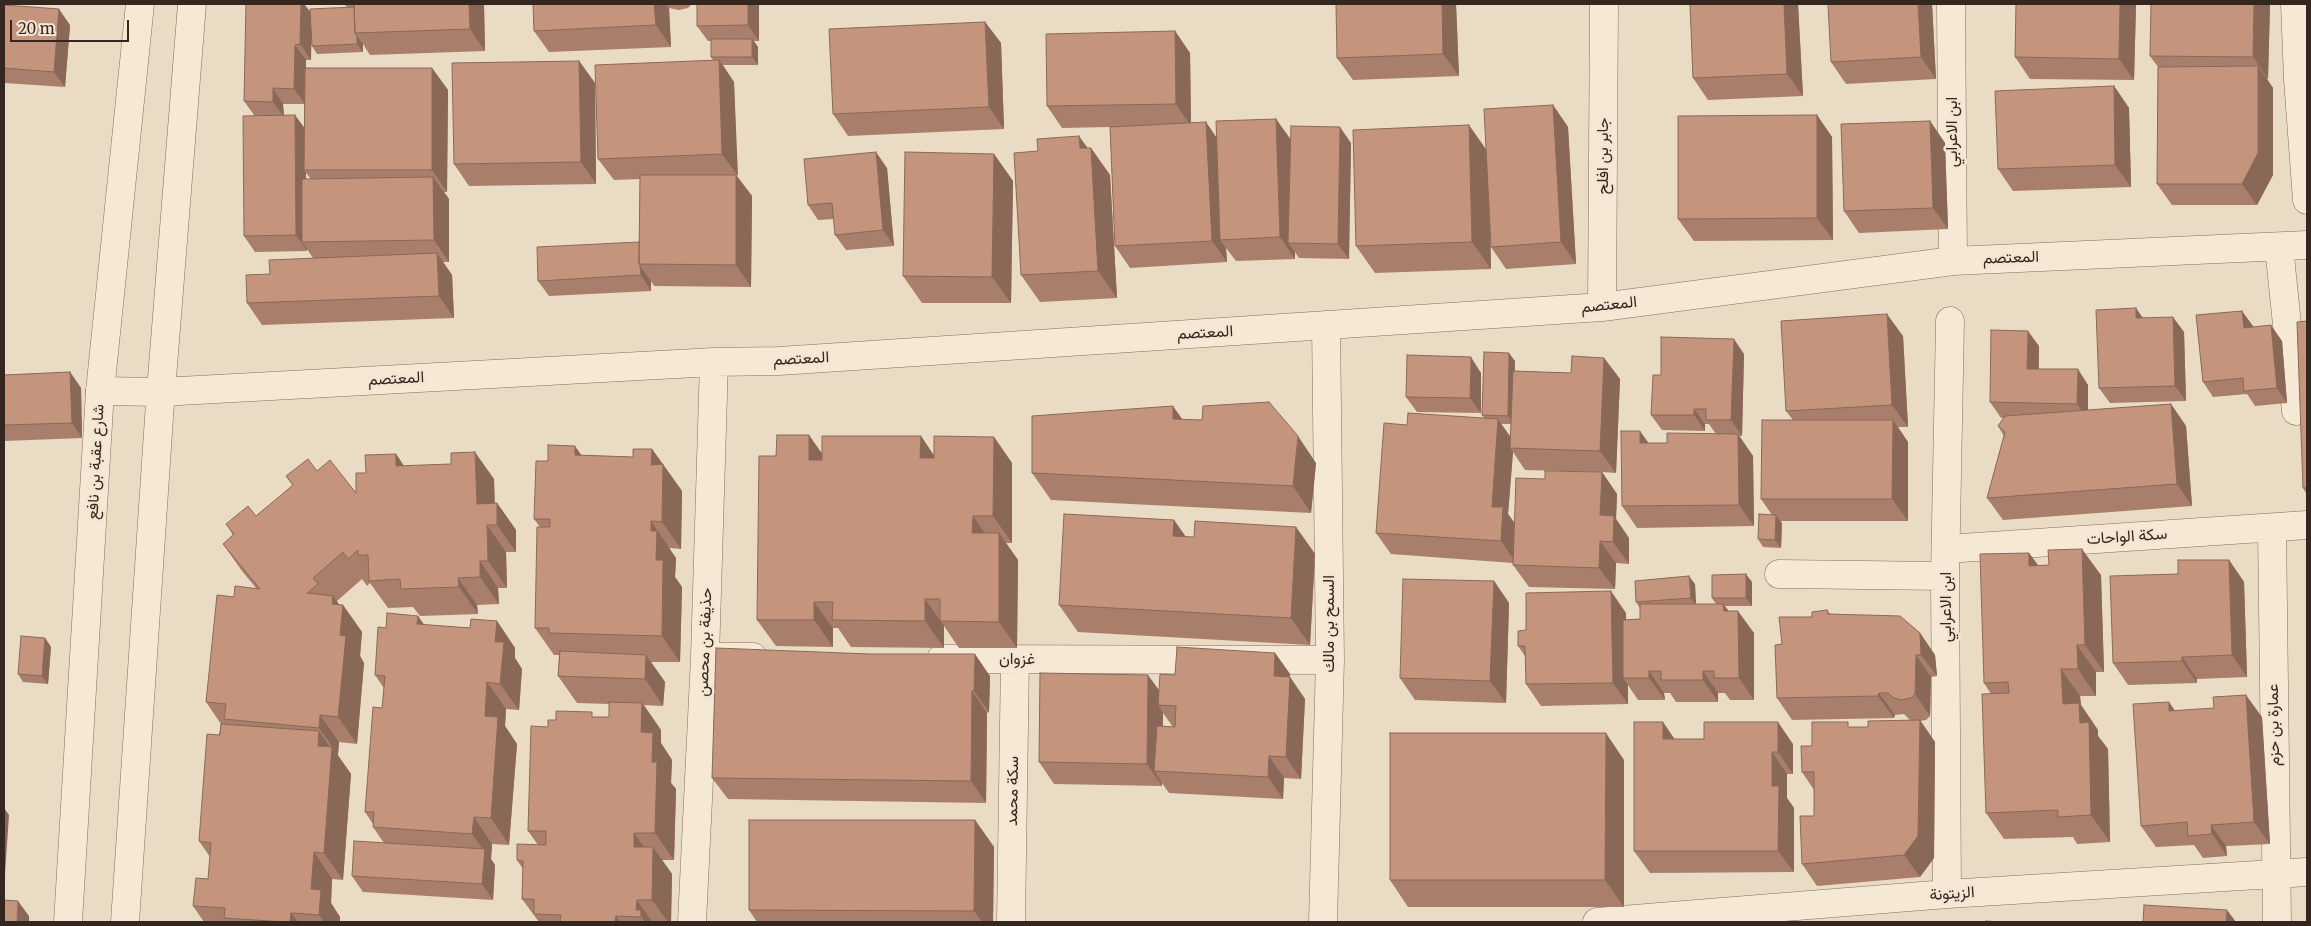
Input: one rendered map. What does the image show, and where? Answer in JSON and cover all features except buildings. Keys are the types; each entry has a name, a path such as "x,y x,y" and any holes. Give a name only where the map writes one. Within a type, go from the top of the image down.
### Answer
{"street":[{"name":"شارع عقبة بن نافع","path":"68,922 100,391 140,4"},
{"path":"124,922 161,392 192,4"},
{"name":"جابر بن افلح","path":"1602,307 1604,4"},
{"name":"ابن الاعرابي","path":"1951,4 1953,261"},
{"path":"2295,4 2298,79 2307,200"},
{"name":"المعتصم","path":"100,391 161,392 714,362 779,361 1602,307 1953,261 2279,248 2307,245"},
{"path":"2279,248 2296,412"},
{"name":"ابن الاعرابي","path":"1947,894 1945,576 1950,321"},
{"name":"السمح بن مالك","path":"1323,922 1330,660 1326,325"},
{"name":"حذيفة بن محصن","path":"692,922 705,657 714,362"},
{"name":"سكة الواحات","path":"1946,549 2307,526"},
{"name":"عمارة بن حزم","path":"2272,528 2277,922"},
{"path":"1780,574 1945,576"},
{"path":"705,657 782,658"},
{"name":"غزوان","path":"918,658 1330,660"},
{"name":"سكة محمد","path":"1011,922 1015,659"},
{"name":"الزيتونة","path":"1597,922 1947,894 2307,872"}]}
